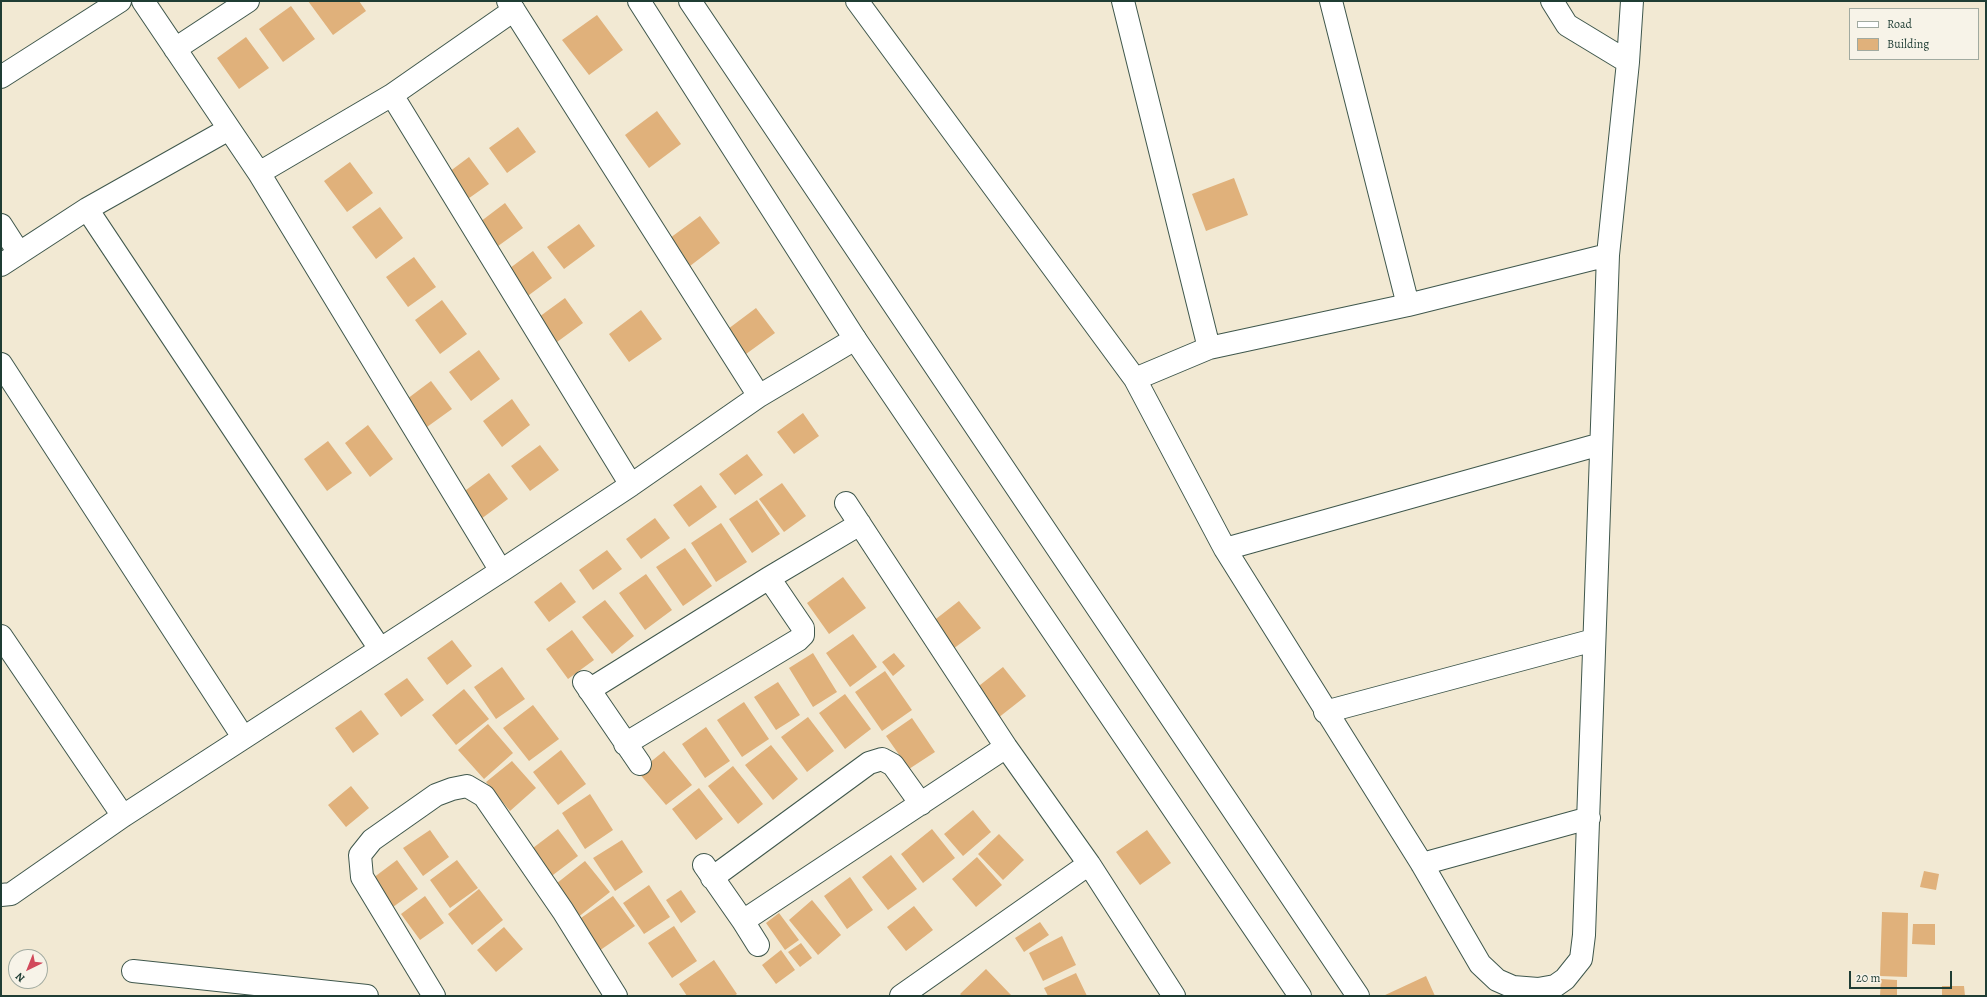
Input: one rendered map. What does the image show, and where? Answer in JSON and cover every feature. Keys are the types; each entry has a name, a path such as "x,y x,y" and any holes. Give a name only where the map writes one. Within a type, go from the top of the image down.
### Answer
{"street":[{"path":"1,78 120,1"},
{"path":"143,1 259,173 501,571"},
{"path":"175,48 248,1"},
{"path":"639,1 855,339 1300,996"},
{"path":"690,1 1358,996"},
{"path":"857,1 1135,379 1225,549 1325,712 1422,864 1480,964 1497,980 1513,987 1538,989 1555,986 1565,979 1581,959 1584,936 1608,255 1628,62 1632,1"},
{"path":"1123,1 1209,348"},
{"path":"1331,1 1408,305"},
{"path":"1552,1 1567,25 1628,62"},
{"path":"259,173 392,95 511,6 759,396"},
{"path":"392,95 631,486"},
{"path":"1,265 87,209 229,129"},
{"path":"87,209 380,649"},
{"path":"1,225 19,254"},
{"path":"1135,379 1209,348 1408,305 1608,255"},
{"path":"1,895 11,894 123,816 631,486 759,396 855,339"},
{"path":"1,364 243,738"},
{"path":"1225,549 1601,444"},
{"path":"846,503 1006,747 1089,864 1170,995"},
{"path":"640,764 586,686 860,524"},
{"path":"625,744 798,640 803,635 802,628 769,578"},
{"path":"1,636 123,816"},
{"path":"1325,712 1594,640"},
{"path":"743,921 1006,747"},
{"path":"758,945 708,871 869,763 882,759 893,765 921,804"},
{"path":"434,996 362,877 360,854 372,840 436,795 452,789 467,786 484,796 563,911 616,996"},
{"path":"1422,864 1589,818"},
{"path":"901,996 1089,864"},
{"path":"133,972 367,996"}],"building":[{"path":"308,1 359,1 366,11 333,35"},
{"path":"291,6 315,39 283,62 259,29"},
{"path":"597,15 623,50 589,75 562,40"},
{"path":"246,37 269,68 239,89 217,58"},
{"path":"657,111 681,144 649,168 625,135"},
{"path":"518,127 536,152 507,173 489,148"},
{"path":"469,157 489,184 465,201 445,175"},
{"path":"350,162 373,193 347,212 324,181"},
{"path":"1234,178 1248,215 1206,231 1192,194"},
{"path":"505,203 523,228 494,249 476,225"},
{"path":"380,207 403,238 376,259 352,227"},
{"path":"700,216 720,243 690,266 670,238"},
{"path":"579,224 595,246 564,269 547,247"},
{"path":"533,251 552,278 525,298 506,271"},
{"path":"414,257 436,287 408,307 386,277"},
{"path":"565,298 583,323 557,342 539,317"},
{"path":"442,300 467,334 440,354 415,320"},
{"path":"756,308 775,333 746,354 728,329"},
{"path":"641,310 662,339 629,362 609,334"},
{"path":"479,350 500,379 471,401 449,372"},
{"path":"431,381 452,409 427,427 407,399"},
{"path":"512,399 530,425 502,447 483,421"},
{"path":"803,413 819,436 794,454 777,432"},
{"path":"368,425 393,459 370,477 345,443"},
{"path":"328,441 352,473 327,491 304,459"},
{"path":"540,445 559,470 530,491 511,466"},
{"path":"747,454 763,475 735,495 719,474"},
{"path":"489,473 508,499 481,519 462,493"},
{"path":"782,483 806,516 784,532 759,499"},
{"path":"701,485 717,507 689,527 673,505"},
{"path":"757,500 780,534 752,553 729,519"},
{"path":"655,518 670,538 641,559 626,539"},
{"path":"721,523 747,562 716,582 691,543"},
{"path":"685,548 712,586 683,606 656,567"},
{"path":"607,550 622,569 593,590 579,570"},
{"path":"646,574 672,610 645,630 619,593"},
{"path":"843,577 866,608 829,634 807,603"},
{"path":"561,582 576,602 549,622 534,602"},
{"path":"605,600 634,636 612,654 582,617"},
{"path":"959,601 981,628 953,649 932,622"},
{"path":"572,630 594,660 568,679 546,649"},
{"path":"853,634 877,667 850,687 826,653"},
{"path":"452,640 472,666 447,685 427,658"},
{"path":"813,653 837,692 813,707 789,668"},
{"path":"894,653 905,666 893,676 882,662"},
{"path":"502,667 525,699 496,719 474,687"},
{"path":"1003,667 1026,696 998,718 975,689"},
{"path":"885,671 912,710 882,731 855,692"},
{"path":"407,678 424,700 401,717 384,694"},
{"path":"778,682 800,715 776,730 754,697"},
{"path":"464,689 489,719 456,745 432,715"},
{"path":"845,694 871,729 845,749 819,713"},
{"path":"744,702 769,739 742,757 717,720"},
{"path":"533,705 559,739 529,761 503,728"},
{"path":"361,710 379,734 353,753 335,728"},
{"path":"808,717 834,751 807,772 781,737"},
{"path":"912,718 935,752 909,769 886,736"},
{"path":"488,724 513,753 484,779 458,750"},
{"path":"706,727 730,761 705,778 682,744"},
{"path":"771,745 798,779 773,800 745,765"},
{"path":"561,750 586,784 558,805 533,772"},
{"path":"664,751 692,785 666,805 638,772"},
{"path":"512,761 536,788 510,811 486,782"},
{"path":"733,766 763,804 738,824 708,786"},
{"path":"351,786 369,808 346,827 328,805"},
{"path":"699,788 723,819 696,840 672,809"},
{"path":"590,794 613,830 585,849 562,813"},
{"path":"973,810 991,832 963,856 944,834"},
{"path":"558,829 578,856 549,878 529,851"},
{"path":"932,829 955,858 923,883 901,854"},
{"path":"430,830 449,857 423,876 403,848"},
{"path":"1147,830 1171,863 1140,885 1116,852"},
{"path":"999,834 1024,860 1003,880 978,854"},
{"path":"622,840 643,872 615,891 593,858"},
{"path":"891,855 917,889 888,910 862,877"},
{"path":"977,857 1002,885 976,907 952,879"},
{"path":"397,860 418,889 393,907 373,878"},
{"path":"457,860 478,888 450,908 430,880"},
{"path":"585,861 610,892 577,918 552,887"},
{"path":"1924,871 1939,874 1936,890 1920,887"},
{"path":"850,877 873,910 847,929 824,896"},
{"path":"649,885 670,917 644,934 623,903"},
{"path":"479,889 503,920 472,945 448,914"},
{"path":"681,890 696,912 681,923 666,900"},
{"path":"425,896 444,923 420,940 401,914"},
{"path":"613,896 635,926 599,951 578,920"},
{"path":"812,900 841,935 818,955 789,920"},
{"path":"914,906 933,930 906,951 887,927"},
{"path":"1882,912 1908,913 1907,977 1880,976"},
{"path":"779,913 799,940 785,950 766,923"},
{"path":"1040,922 1049,935 1024,952 1015,938"},
{"path":"1913,924 1935,924 1935,945 1912,944"},
{"path":"674,926 697,961 672,978 648,943"},
{"path":"504,927 523,949 496,972 477,950"},
{"path":"1062,936 1076,965 1043,981 1029,953"},
{"path":"801,943 812,958 800,967 788,952"},
{"path":"781,950 795,970 776,984 762,965"},
{"path":"714,960 737,994 734,996 687,996 679,984"},
{"path":"986,969 1011,995 962,996 960,994"},
{"path":"1076,973 1087,996 1048,996 1044,988"},
{"path":"1426,976 1435,996 1383,996"},
{"path":"1881,979 1897,980 1897,996 1880,996"},
{"path":"1942,986 1964,986 1965,996 1942,996"}]}
